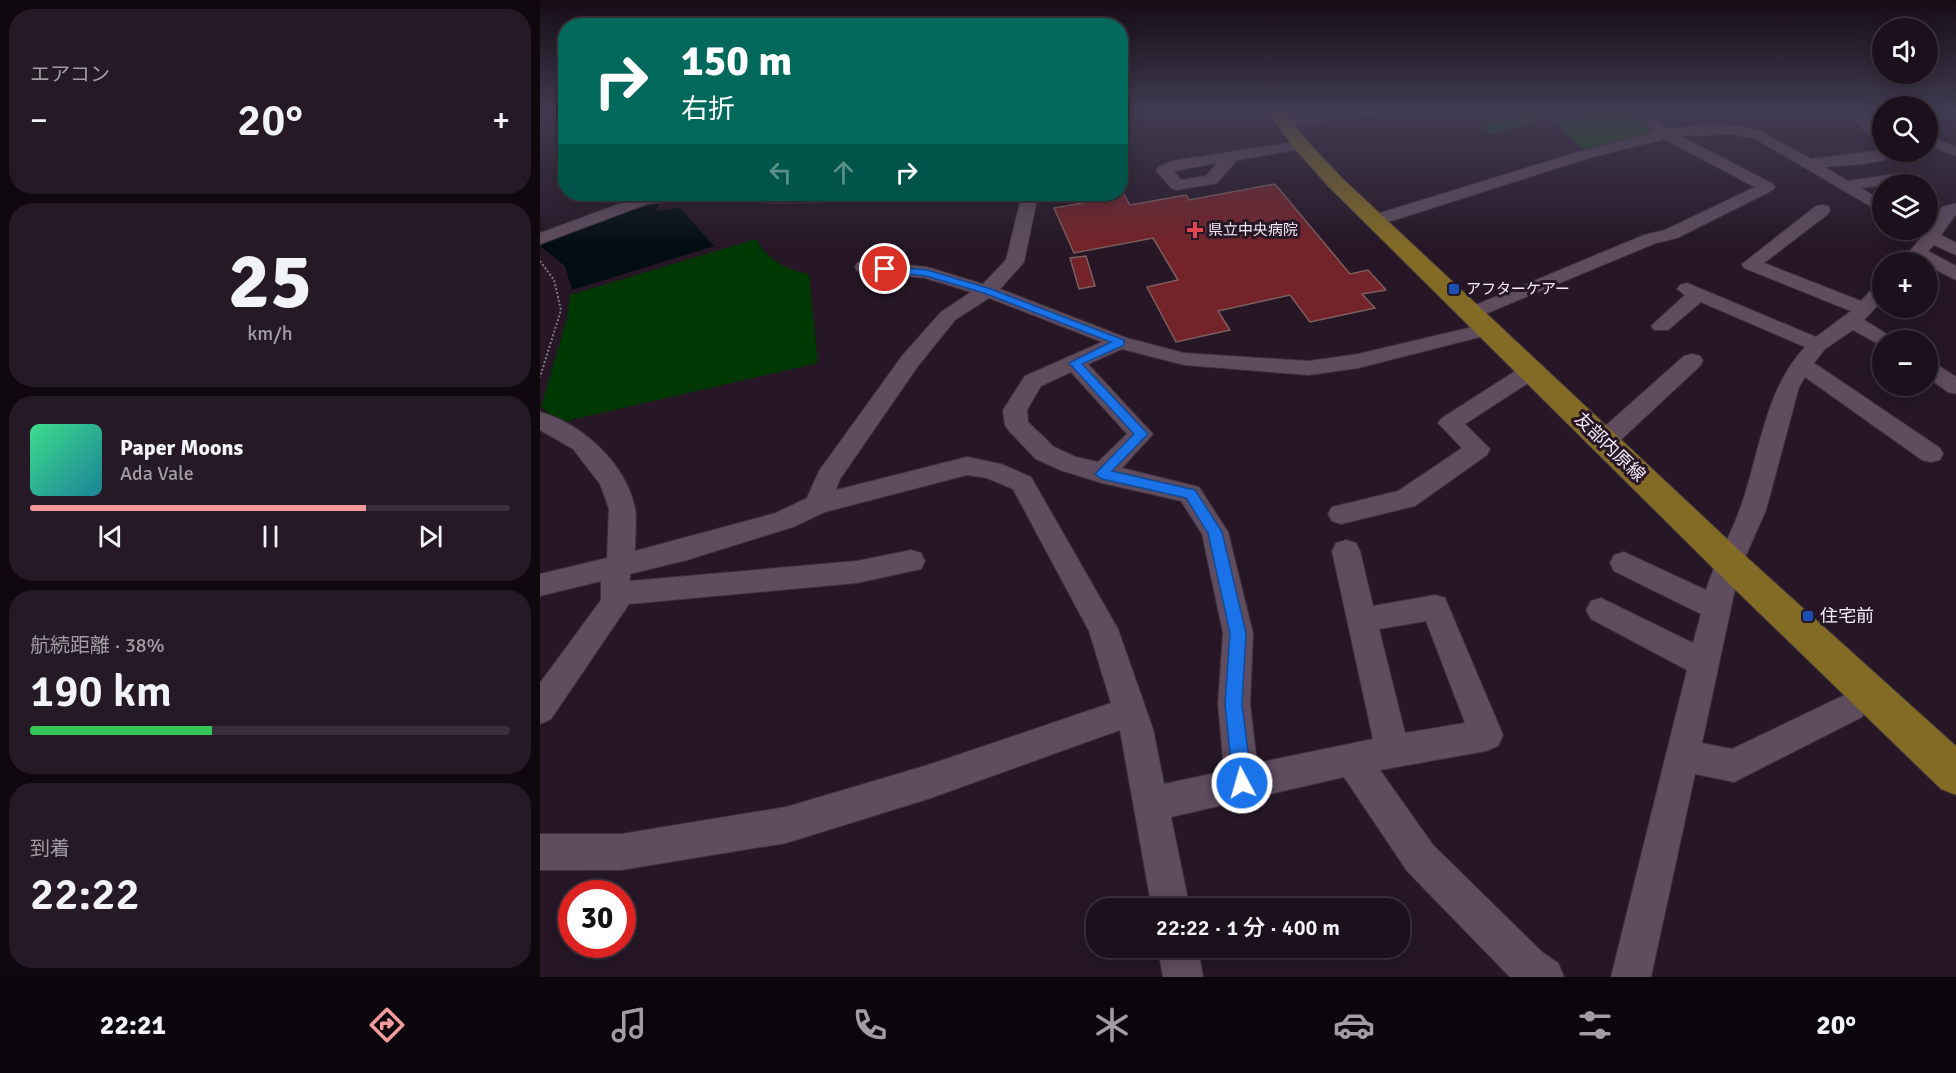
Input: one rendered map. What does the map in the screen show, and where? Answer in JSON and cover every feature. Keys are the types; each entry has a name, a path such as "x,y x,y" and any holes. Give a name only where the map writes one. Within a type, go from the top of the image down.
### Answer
{"main road":[{"name":"友部内原線","path":"1314,156 1376,220 1603,442 1956,774"}],"street":[{"path":"1232,156 1210,180 1177,184 1170,178 1165,168 1232,156"},
{"path":"1376,220 1582,156"},
{"path":"864,267 927,273 987,291 1120,342 1184,359 1309,368 1358,361 1481,321 1650,238 1671,234 1767,187 1708,156"},
{"path":"1795,156 1872,202"},
{"path":"1808,164 1872,157"},
{"path":"1844,186 1872,182"},
{"path":"540,239 644,201"},
{"path":"818,504 828,477 910,361 948,316 987,291 1016,262 1029,201"},
{"path":"1938,221 1948,211 1956,208"},
{"path":"1822,210 1751,264 1858,315 1873,330"},
{"path":"1938,240 1956,250"},
{"path":"1938,267 1956,274"},
{"path":"1661,326 1693,291 1818,345"},
{"path":"1631,977 1716,608 1729,562 1753,510 1788,387 1801,364 1818,345 1858,315 1872,300"},
{"path":"1120,342 1033,381 1015,411 1017,425 1045,453 1068,464 1190,494 1215,532 1238,633 1234,704 1242,783"},
{"path":"1603,442 1692,361"},
{"path":"1074,363 1142,434 1102,474"},
{"path":"1801,364 1931,454"},
{"path":"1341,514 1406,499 1478,449 1450,423 1531,371"},
{"path":"1938,375 1956,387"},
{"path":"540,420 582,443 612,481 622,508 621,558 616,580 615,603 540,709"},
{"path":"1022,483 1068,464"},
{"path":"616,580 687,549 784,520 818,504 966,466 992,470 1022,483 1103,629 1130,711 1152,804 1169,898"},
{"path":"1346,551 1393,751"},
{"path":"540,585 616,580 857,572 911,561"},
{"path":"1624,563 1716,608"},
{"path":"1152,804 1352,759 1486,735 1435,607 1362,620"},
{"path":"1601,610 1703,663"},
{"path":"1683,755 1734,766 1851,707"},
{"path":"540,852 621,852 786,825 928,782 1130,711"},
{"path":"1352,759 1420,858 1528,966 1544,977"},
{"path":"1180,958 1184,977"}],"path":[{"path":"540,261 554,280 561,309 540,377"}],"green space":[{"path":"756,239 778,263 809,274 818,363 566,421 553,417 541,407 567,318 570,295"}],"shaded area":[{"path":"659,203 656,211 680,208 714,246 572,290 565,266 540,246 613,216"}],"building":[{"path":"1275,184 1350,274 1368,270 1386,290 1362,294 1375,308 1310,322 1290,295 1218,311 1230,330 1176,342 1147,287 1178,280 1153,238 1074,253 1054,208 1089,201 1128,201 1130,205 1186,195 1189,200"},
{"path":"1086,256 1095,286 1079,289 1070,258"}],"place":[{"name":"県立中央病院","path":"1195,230"},
{"name":"アフターケアー","path":"1454,289"},
{"name":"住宅前","path":"1808,616"}],"route":[{"path":"885,269 927,273 987,291 1120,342 1074,363 1142,434 1102,474 1190,494 1215,532 1238,633 1234,704 1242,783"}]}
